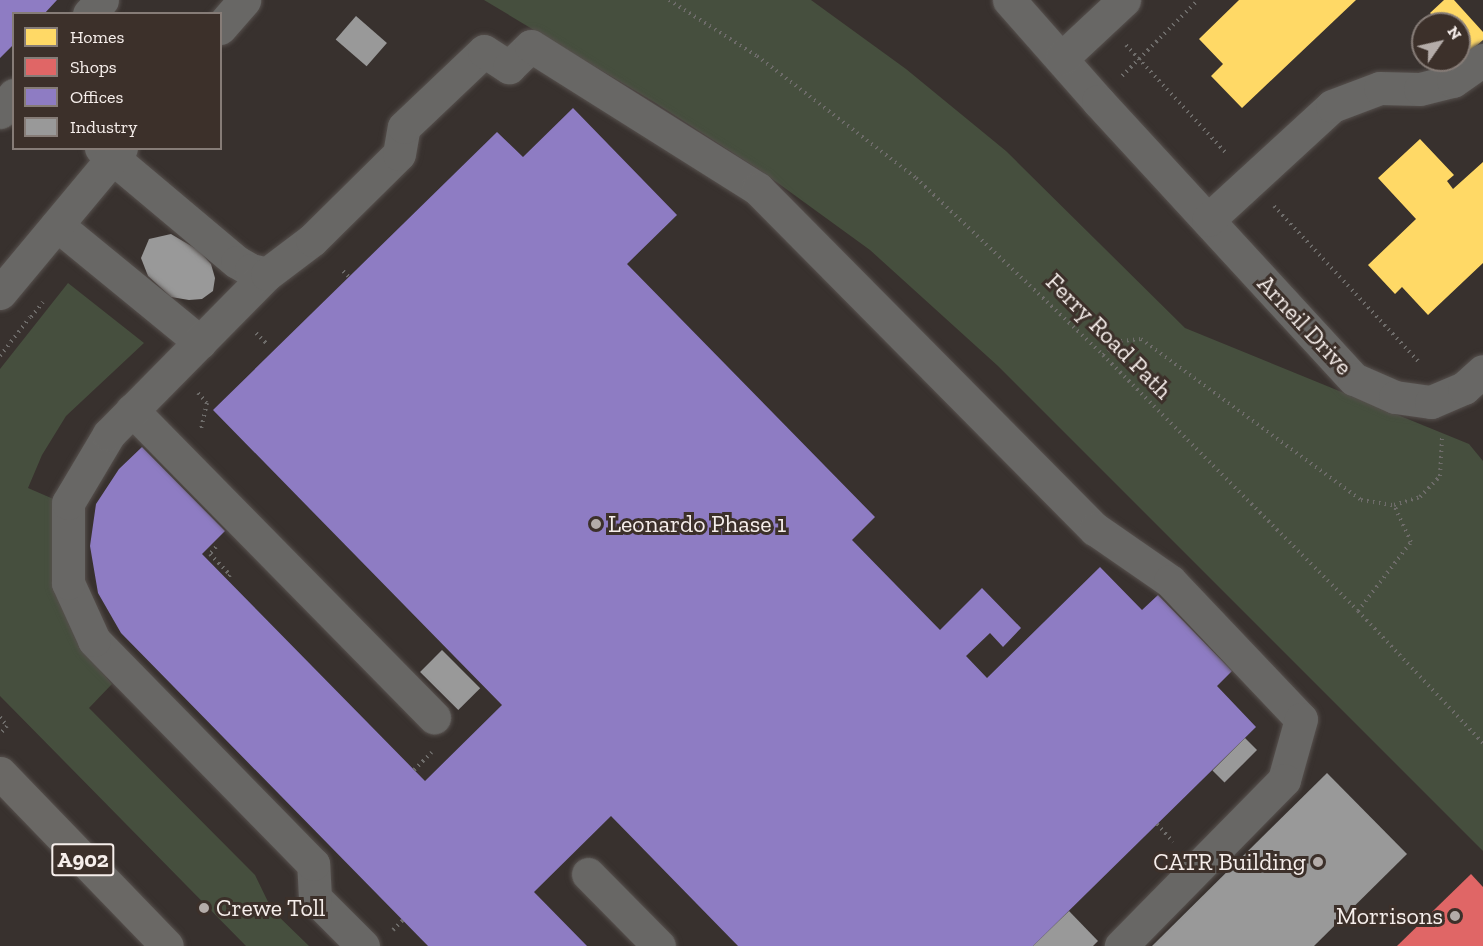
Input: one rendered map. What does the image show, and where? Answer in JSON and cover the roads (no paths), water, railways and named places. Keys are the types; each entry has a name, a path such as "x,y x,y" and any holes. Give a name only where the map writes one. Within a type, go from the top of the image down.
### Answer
{"main road":[{"name":"A902","path":"0,773 167,946"}],"street":[{"path":"91,12 102,0"},
{"path":"222,26 244,0"},
{"name":"Arneil Drive","path":"1009,0 1098,101 1354,379 1395,397 1431,402 1464,388 1483,370"},
{"path":"1062,58 1124,0"},
{"path":"363,946 315,898 313,864 93,640 68,583 68,503 108,434 267,273 312,240 399,154 404,127 484,51 509,67 531,46 758,189 1095,528 1170,581 1301,719 1284,780 1121,946"},
{"path":"1208,220 1332,106 1380,88 1420,89 1453,81 1483,60"},
{"path":"0,112 12,97"},
{"path":"0,293 57,225 111,152 237,262 251,270 267,273"},
{"path":"57,225 200,342"},
{"path":"132,410 434,717"},
{"path":"588,874 659,946"}],"place":[{"name":"Leonardo Phase 1","path":"596,524"},
{"name":"CATR Building","path":"1318,862"},
{"name":"Crewe Toll","path":"204,908"},
{"name":"Morrisons","path":"1455,916"}]}
